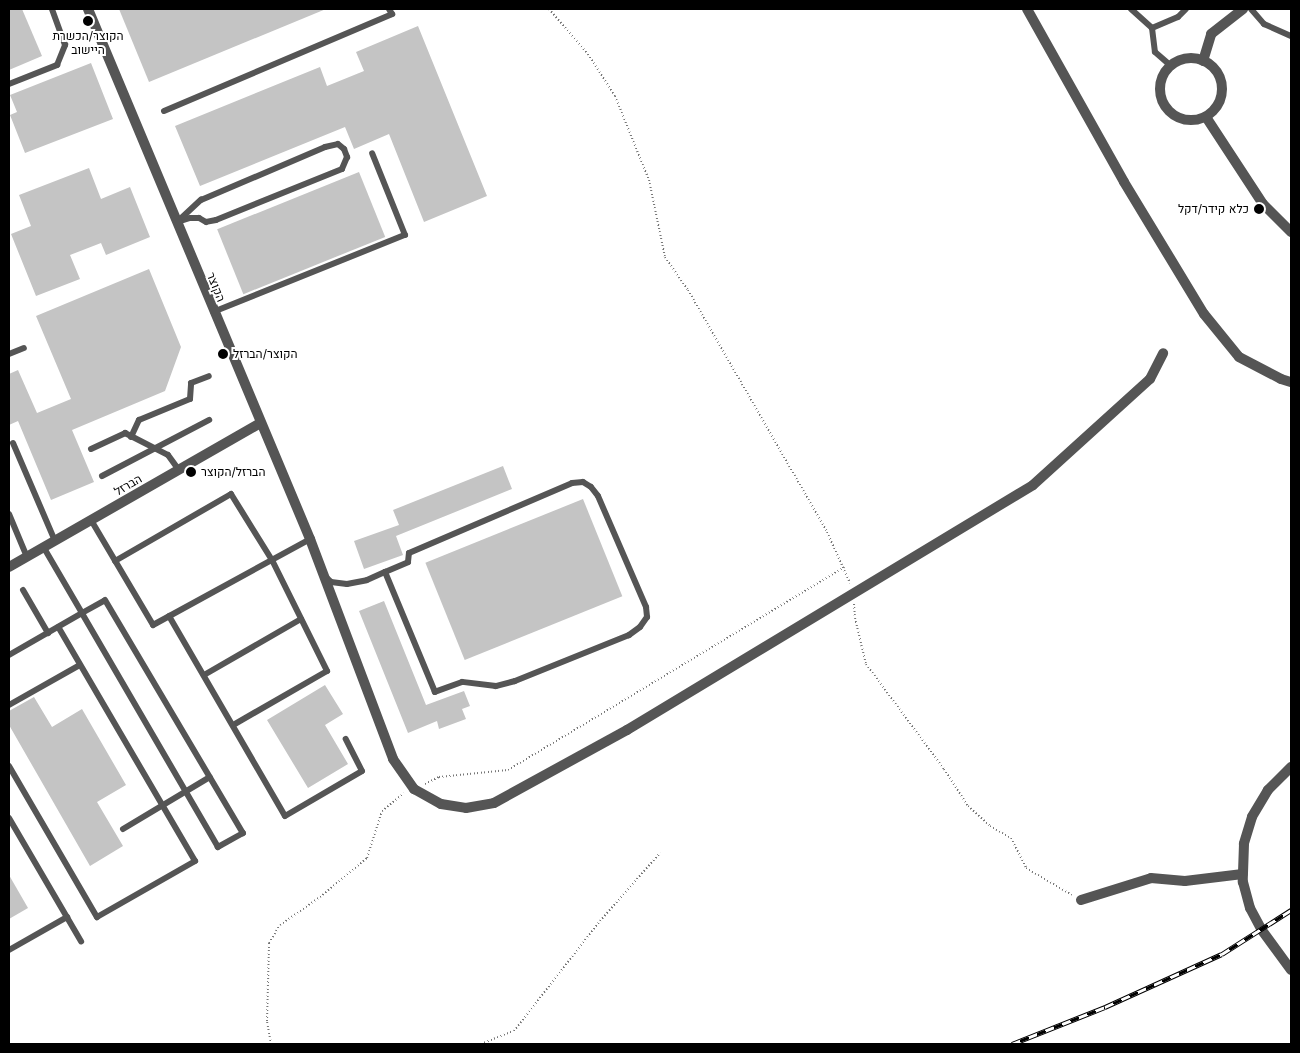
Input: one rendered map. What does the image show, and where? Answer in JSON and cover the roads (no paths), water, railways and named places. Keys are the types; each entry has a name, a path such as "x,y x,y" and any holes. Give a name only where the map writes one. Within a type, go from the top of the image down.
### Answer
{"street":[{"name":"הקוצר","path":"88,9 213,312 310,539 393,759 414,788 441,804 466,808 494,803 627,730 1033,485 1150,379 1163,353"},
{"path":"1027,9 1124,182 1204,314 1239,357 1281,380 1291,382"},
{"path":"1203,61 1211,34 1243,9"},
{"path":"1189,58 1203,61 1216,70 1221,79 1220,101 1206,117 1186,120 1168,111 1162,102 1160,88 1164,73 1170,65 1189,58"},
{"path":"1206,117 1263,204 1291,232"},
{"name":"הברזל","path":"9,567 260,424"},
{"path":"1291,767 1268,790 1252,817 1244,844 1243,874 1250,908 1261,929 1291,970"},
{"path":"1081,900 1151,878 1185,881 1243,874"}],"lane":[{"path":"9,84 57,65 65,45 52,9"},
{"path":"164,110 392,14 389,9"},
{"path":"1130,9 1152,28 1155,52 1170,65"},
{"path":"1152,28 1178,17 1186,9"},
{"path":"1251,9 1264,24 1291,36"},
{"path":"338,144 344,149 347,157 342,169 216,220 206,222 199,218 190,218 177,222 201,200 325,147 338,144"},
{"path":"213,312 405,235 372,153"},
{"path":"9,354 24,348"},
{"path":"131,436 139,420 190,399 191,383 209,376"},
{"path":"102,476 209,420"},
{"path":"91,448 125,433 168,455 179,470"},
{"path":"14,443 55,541"},
{"path":"322,573 331,582 347,584 367,580 385,572 408,562 409,553 572,483 583,482 591,487 598,496 646,607 647,617 640,627 628,635 515,681 496,686 462,682 435,692 385,572"},
{"path":"115,561 230,494 272,560 328,671 233,725"},
{"path":"9,514 27,557"},
{"path":"91,520 152,625 310,539"},
{"path":"9,655 48,633 82,613 105,600 243,833 218,847 82,613 44,548"},
{"path":"23,590 48,633"},
{"path":"169,616 285,816 362,771 346,739"},
{"path":"204,675 301,619"},
{"path":"9,766 97,916 195,861 58,627"},
{"path":"9,705 80,664"},
{"path":"123,829 210,777"},
{"path":"9,818 81,941"},
{"path":"9,950 67,917"}],"railway":[{"path":"1012,1044 1105,1007 1222,954 1291,910"}],"place":[{"name":"הקוצר/הכשרת היישוב","path":"88,21"},
{"name":"כלא קידר/דקל","path":"1259,209"},
{"name":"הקוצר/הברזל","path":"223,354"},
{"name":"הברזל/הקוצר","path":"191,472"}]}
